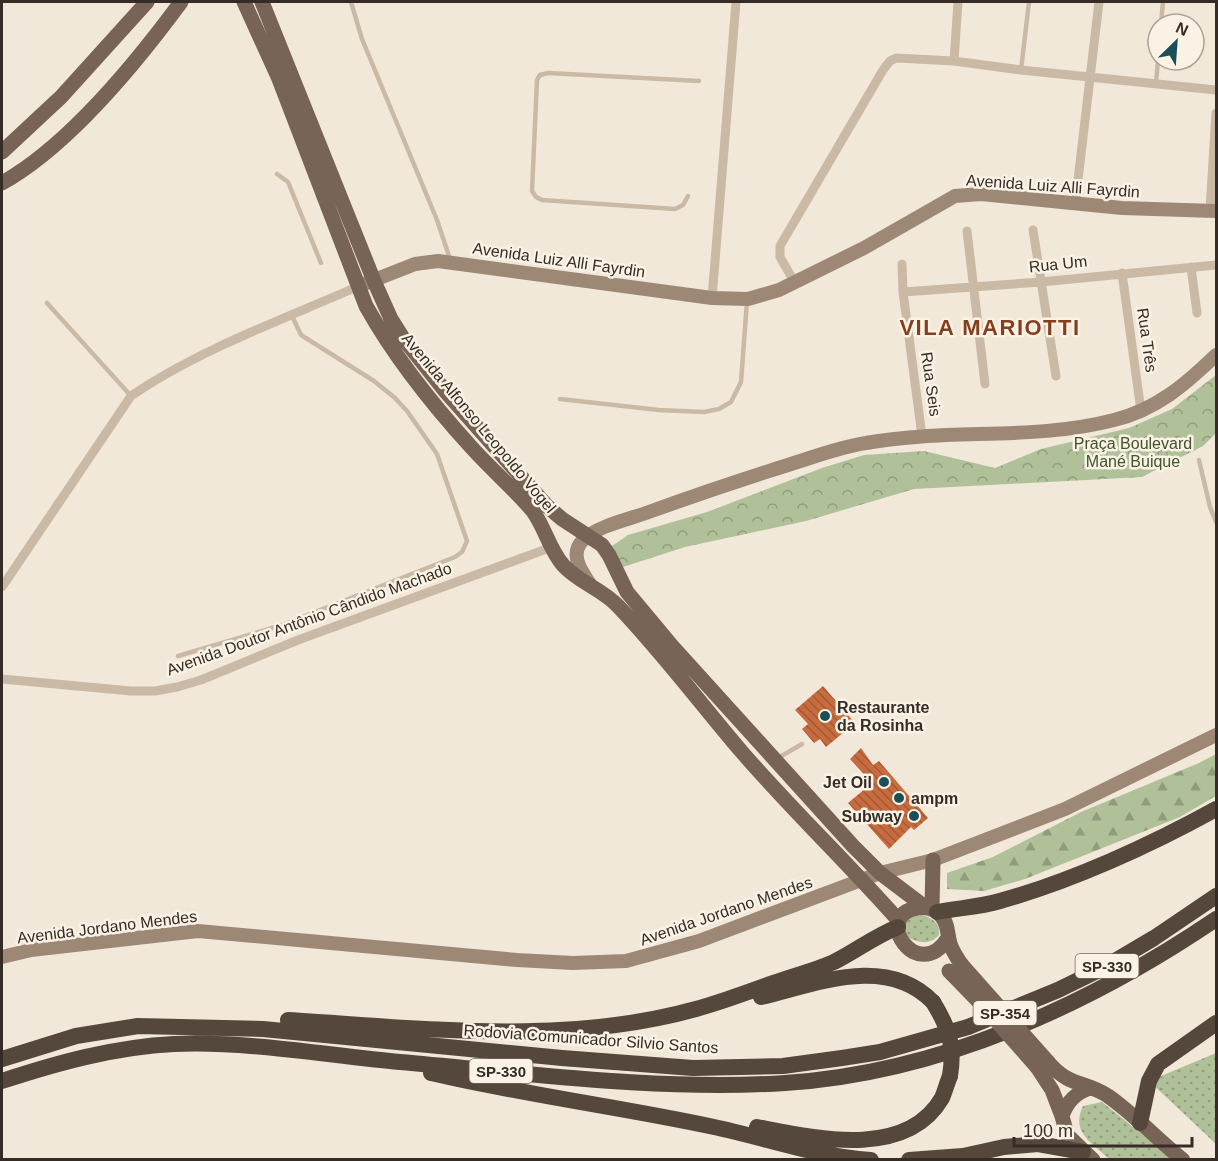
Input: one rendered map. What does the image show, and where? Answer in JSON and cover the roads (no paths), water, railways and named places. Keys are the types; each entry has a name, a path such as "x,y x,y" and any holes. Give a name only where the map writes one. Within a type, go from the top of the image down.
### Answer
{"highway":[{"path":"931,909 998,902 1042,887 1147,845 1216,809"},
{"name":"Rodovia Comunicador Silvio Santos","path":"2,1059 76,1036 138,1026 263,1029 562,1058 693,1068 783,1066 880,1052 968,1027 1058,990 1105,967 1154,938 1216,896"},
{"name":"SP-330","path":"2,1081 75,1059 125,1049 173,1044 241,1044 568,1077 682,1084 786,1083 851,1075 902,1066 938,1056 1000,1033 1104,986 1180,943 1216,918"},
{"path":"138,1026 197,1020 268,1019 527,1033 602,1028 698,1009 831,963 898,924"},
{"path":"698,1009 731,1005 852,976 875,974 891,977 924,992 943,1019 951,1041 953,1059 950,1076 942,1097 926,1117 903,1131 882,1138 864,1140 828,1138 730,1124 714,1127"},
{"path":"1140,1123 1149,1081 1158,1064 1216,1023"},
{"path":"393,1061 424,1072 472,1083 714,1127 822,1154 871,1160"},
{"path":"909,1160 963,1156 1004,1147 1038,1144 1078,1151"}],"main road":[{"path":"2,152 61,97 147,2"},
{"path":"2,183 38,158 90,110 130,67 182,2"},
{"name":"Avenida Alfonso Leopoldo Vogel","path":"244,2 366,283 403,338 446,392 547,506 562,519 602,545 627,592 672,646 880,873"},
{"name":"Avenida Alfonso Leopoldo Vogel","path":"262,2 366,283 366,306 384,338 406,370 471,447 532,510 564,566 575,577 615,603 663,656 742,752 862,879"},
{"path":"898,924 905,913 915,908 931,909 933,860"},
{"name":"SP-354","path":"880,873 931,909 946,923 955,967"},
{"name":"SP-354","path":"862,879 898,924 899,938 905,947 914,952 925,953 955,967 1042,1065 1104,1094 1183,1160"},
{"path":"925,953 939,950 948,938"},
{"name":"SP-354","path":"1042,1065 1045,1077 1078,1151"},
{"path":"1062,1116 1075,1095 1090,1088"}],"street":[{"path":"712,298 736,2"},
{"path":"954,60 958,2"},
{"path":"1075,205 1099,2"},
{"path":"795,283 780,257 780,246 890,61 903,57 954,60 1021,70 1216,90"},
{"path":"1213,210 1216,113"},
{"name":"Avenida Luiz Alli Fayrdin","path":"2,587 131,396 151,382 215,350 366,283 415,264 451,262 712,298 748,298 779,290 795,283 864,248 955,196 981,194 1075,205 1213,210"},
{"path":"1033,230 1056,376"},
{"path":"967,231 985,384"},
{"name":"Rua Seis","path":"902,264 903,292 922,436"},
{"name":"Rua Um","path":"903,292 1041,282 1216,265"},
{"path":"1191,267 1197,313"},
{"name":"Rua Três","path":"1122,273 1141,411"},
{"path":"591,586 578,567 578,549 583,540 688,497 834,450 866,443 922,436 1065,429 1115,420 1141,411 1172,394 1216,355"},
{"name":"Avenida Doutor Antônio Cândido Machado","path":"2,679 131,691 155,691 177,687 201,680 298,640 552,547"},
{"name":"Avenida Jordano Mendes","path":"2,957 32,950 198,931 517,960 573,963 626,962 699,941 880,873 933,860 1065,809 1216,735"}],"lane":[{"path":"351,2 362,39 437,220 451,262"},
{"path":"1021,70 1029,2"},
{"path":"1156,83 1157,72"},
{"path":"688,196 683,205 675,209 542,200 536,197 532,190 537,80 540,75 548,73 699,81"},
{"path":"277,174 288,182 321,263"},
{"path":"561,399 659,411 704,412 719,409 731,402 741,382 748,298"},
{"path":"47,303 131,396"},
{"path":"178,656 282,625 355,598 455,557 462,552 467,541 436,454 407,411 374,381 301,335 292,316"},
{"path":"1199,460 1210,507 1216,522"},
{"path":"775,760 802,744"}],"place":[{"name":"Restaurante da Rosinha","path":"825,716"},
{"name":"Jet Oil","path":"884,782"},
{"name":"ampm","path":"899,798"},
{"name":"Subway","path":"914,816"}],"district":[{"name":"VILA MARIOTTI","path":"990,327"}],"park label":[{"name":"Praça Boulevard Mané Buique","path":"1133,452"}]}
